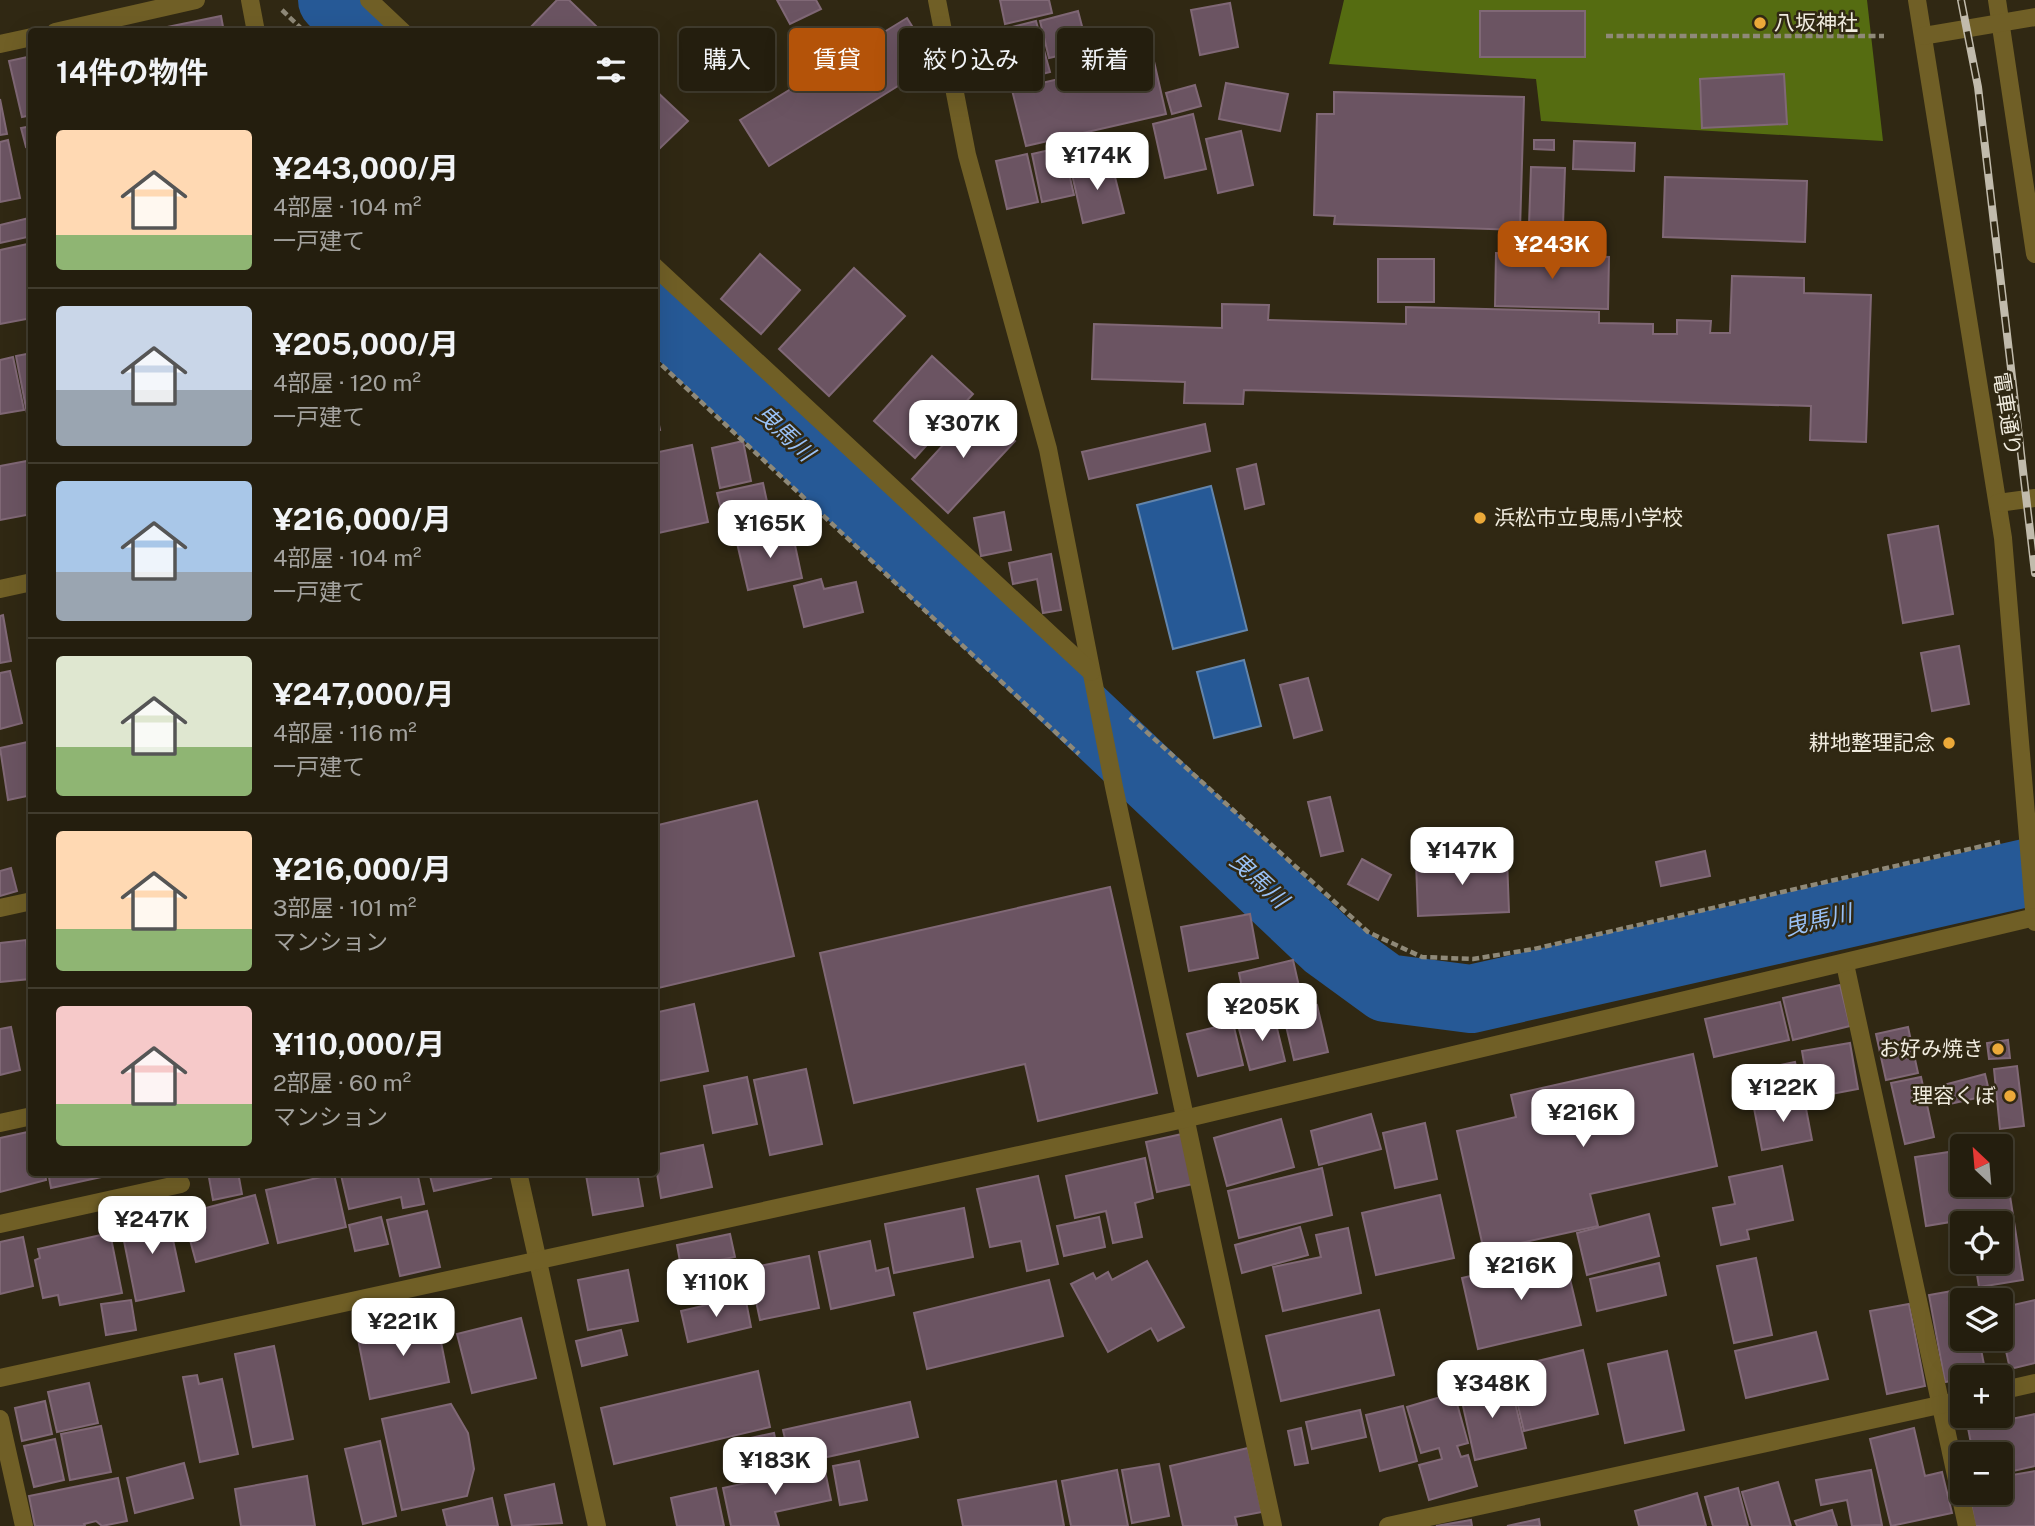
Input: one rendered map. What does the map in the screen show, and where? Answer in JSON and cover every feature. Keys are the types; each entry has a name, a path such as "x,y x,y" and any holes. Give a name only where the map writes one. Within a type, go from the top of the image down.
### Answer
{"street":[{"path":"73,28 197,0"},
{"path":"250,0 255,28"},
{"path":"369,0 399,28"},
{"path":"937,0 967,155 1048,449 1113,785 1273,1526"},
{"name":"電車通り","path":"1917,0 1998,503 2035,919"},
{"path":"1997,0 2003,24 2035,254"},
{"path":"1923,36 2035,17"},
{"path":"0,44 28,38"},
{"path":"658,269 1093,681"},
{"path":"1998,503 2035,498"},
{"path":"0,589 28,583"},
{"path":"0,908 28,902"},
{"path":"0,1377 1184,1119 2035,919"},
{"path":"1845,964 1967,1526"},
{"path":"0,1123 28,1117"},
{"path":"519,1176 597,1526"},
{"path":"0,1224 181,1184"},
{"path":"2013,1388 2035,1383"},
{"path":"1388,1526 1950,1403"},
{"path":"0,1419 24,1526"}],"path":[{"path":"279,8 300,28"},
{"path":"1606,36 1884,36"},
{"path":"658,362 1113,785"},
{"path":"1093,681 1368,932 1422,957 1473,959 1534,949 2028,842"}],"green space":[{"path":"1344,0 1867,0 1883,141 1541,121 1536,79 1329,64"}],"water":[{"path":"1211,486 1247,630 1173,649 1137,505"},
{"path":"1244,660 1261,726 1214,738 1197,672"}],"building":[{"path":"557,0 569,0 598,28 530,28"},
{"path":"777,0 816,0 821,9 790,24"},
{"path":"1000,0 1049,0 1052,13 1005,24"},
{"path":"1230,3 1238,47 1200,55 1191,10"},
{"path":"1078,11 1082,28 1057,28 1057,56 1049,58 1040,21"},
{"path":"1480,11 1585,11 1585,57 1480,57"},
{"path":"221,16 223,28 162,28"},
{"path":"907,18 913,28 899,28 899,85 769,166 740,120 789,90 885,91 885,31"},
{"path":"1036,21 1038,28 1008,28"},
{"path":"1043,46 1050,72 1043,74"},
{"path":"28,57 28,116 22,117 9,61"},
{"path":"1153,57 1166,114 1026,146 1012,91 1043,91 1043,83 1057,79 1057,91 1153,91"},
{"path":"1784,74 1787,124 1702,128 1700,79"},
{"path":"1226,83 1288,94 1280,131 1219,119"},
{"path":"1195,85 1201,106 1172,114 1166,93"},
{"path":"1334,92 1524,97 1520,230 1334,224 1335,216 1314,215 1317,114 1334,114"},
{"path":"658,93 688,121 658,150"},
{"path":"0,99 7,134 0,135"},
{"path":"1193,114 1206,169 1165,178 1153,124"},
{"path":"28,127 26,147 21,128"},
{"path":"1241,131 1253,185 1218,193 1206,139"},
{"path":"8,140 20,198 0,202 0,142"},
{"path":"1534,140 1554,140 1554,150 1534,149"},
{"path":"1574,141 1635,143 1634,171 1573,169"},
{"path":"1063,147 1074,195 1042,202 1032,154"},
{"path":"1027,154 1038,202 1007,209 996,161"},
{"path":"1111,161 1124,213 1083,223 1071,170"},
{"path":"1531,167 1565,168 1563,225 1529,225"},
{"path":"1665,177 1807,181 1805,242 1663,237"},
{"path":"28,218 28,237 0,243 0,225"},
{"path":"28,244 28,319 0,324 0,250"},
{"path":"1496,253 1609,257 1608,309 1495,306"},
{"path":"760,254 800,290 761,334 721,299"},
{"path":"1378,259 1434,259 1434,302 1378,302"},
{"path":"854,268 905,316 829,396 779,349"},
{"path":"1732,276 1804,278 1804,293 1871,295 1866,442 1810,440 1811,406 1244,390 1243,404 1184,403 1185,382 1092,379 1094,324 1222,328 1222,304 1269,305 1268,320 1406,324 1406,307 1599,312 1599,323 1653,324 1653,334 1677,334 1677,320 1711,321 1710,333 1730,333"},
{"path":"28,354 28,413 27,413 16,356"},
{"path":"932,356 973,394 915,458 874,421"},
{"path":"13,357 24,410 0,414 0,360"},
{"path":"978,407 1015,441 948,513 912,479"},
{"path":"1205,424 1210,451 1089,479 1082,452"},
{"path":"743,441 751,481 720,488 712,448"},
{"path":"692,445 708,522 658,533 658,452"},
{"path":"28,461 28,515 0,520 0,466"},
{"path":"1256,464 1264,504 1245,509 1237,469"},
{"path":"763,483 769,511 724,521 717,493"},
{"path":"1004,512 1011,550 981,556 974,518"},
{"path":"1938,526 1953,614 1903,623 1888,535"},
{"path":"792,531 802,578 748,590 737,543"},
{"path":"1051,554 1061,610 1043,613 1037,579 1013,584 1009,563"},
{"path":"821,579 824,589 856,582 863,612 804,627 794,586"},
{"path":"3,615 11,661 0,663 0,616"},
{"path":"1959,646 1969,704 1932,711 1921,653"},
{"path":"10,671 22,723 0,729 0,673"},
{"path":"1308,678 1322,730 1294,738 1280,685"},
{"path":"28,742 28,796 8,800 0,748"},
{"path":"1330,797 1343,851 1321,856 1308,802"},
{"path":"757,801 794,956 658,988 658,825"},
{"path":"1705,851 1710,876 1661,886 1656,862"},
{"path":"1507,858 1509,912 1418,916 1416,862"},
{"path":"1362,859 1391,875 1378,900 1348,884"},
{"path":"11,868 17,891 0,896 0,871"},
{"path":"1110,887 1157,1093 1038,1121 1025,1064 854,1103 820,953"},
{"path":"1250,914 1258,958 1189,971 1181,927"},
{"path":"26,940 28,979 0,982 0,943"},
{"path":"1293,960 1303,1004 1248,1017 1239,973"},
{"path":"1840,985 1850,1026 1793,1040 1783,998"},
{"path":"1780,1002 1789,1040 1714,1057 1705,1019"},
{"path":"694,1004 708,1071 658,1081 658,1012"},
{"path":"1317,1005 1328,1052 1294,1060 1283,1013"},
{"path":"1274,1016 1285,1061 1250,1070 1238,1025"},
{"path":"1233,1023 1243,1065 1198,1076 1187,1034"},
{"path":"11,1027 20,1070 0,1075 0,1029"},
{"path":"1908,1027 1918,1073 1886,1080 1876,1034"},
{"path":"2008,1040 2010,1058 1989,1059 1987,1043"},
{"path":"1850,1043 1858,1089 1810,1098 1802,1051"},
{"path":"1693,1054 1717,1166 1590,1194 1598,1226 1484,1251 1457,1131 1516,1117 1511,1095"},
{"path":"1795,1062 1802,1093 1758,1102 1752,1071"},
{"path":"2017,1066 2024,1126 2000,1129 1994,1069"},
{"path":"806,1069 822,1144 770,1155 754,1080"},
{"path":"1985,1074 1990,1095 1945,1105 1940,1086"},
{"path":"747,1077 757,1124 713,1133 704,1086"},
{"path":"1921,1077 1934,1137 1905,1144 1891,1083"},
{"path":"1804,1098 1812,1140 1762,1150 1754,1108"},
{"path":"1371,1114 1381,1149 1319,1165 1311,1131"},
{"path":"1281,1119 1294,1167 1227,1186 1214,1138"},
{"path":"1425,1123 1437,1179 1395,1188 1383,1133"},
{"path":"28,1132 28,1176 46,1176 46,1180 0,1192 0,1138"},
{"path":"1182,1134 1193,1184 1157,1192 1146,1142"},
{"path":"703,1145 712,1187 661,1198 658,1154"},
{"path":"1950,1152 1950,1197 2010,1197 2012,1211 1950,1211 1950,1222 1926,1226 1915,1157"},
{"path":"1145,1158 1153,1198 1135,1203 1142,1237 1113,1243 1106,1211 1075,1218 1066,1176"},
{"path":"1782,1166 1793,1220 1747,1230 1749,1239 1721,1245 1713,1208 1735,1204 1729,1177"},
{"path":"1322,1168 1332,1215 1239,1238 1228,1191"},
{"path":"49,1176 106,1176 51,1188"},
{"path":"209,1176 239,1176 242,1194 213,1200"},
{"path":"334,1176 346,1227 278,1243 266,1190"},
{"path":"341,1176 418,1176 424,1204 403,1208 401,1197 349,1209"},
{"path":"430,1176 491,1178 434,1191"},
{"path":"586,1176 638,1176 643,1206 593,1215"},
{"path":"1038,1176 1058,1264 1027,1271 1021,1241 990,1247 977,1189"},
{"path":"255,1195 268,1243 196,1262 183,1214"},
{"path":"1440,1195 1454,1258 1376,1275 1362,1213"},
{"path":"964,1208 973,1257 894,1273 885,1224"},
{"path":"427,1211 440,1267 400,1276 387,1220"},
{"path":"167,1212 184,1291 136,1301 120,1221"},
{"path":"1649,1214 1659,1256 1587,1275 1577,1233"},
{"path":"2013,1215 2023,1280 1979,1287 1977,1274 2013,1274"},
{"path":"381,1217 388,1244 355,1251 349,1225"},
{"path":"1099,1217 1105,1247 1064,1256 1057,1226"},
{"path":"1300,1227 1308,1255 1242,1273 1235,1245"},
{"path":"1348,1228 1361,1293 1283,1311 1273,1267 1321,1257 1316,1235"},
{"path":"110,1233 122,1293 60,1305 58,1295 43,1298 35,1260 40,1258 38,1249"},
{"path":"730,1234 735,1257 681,1267 677,1245"},
{"path":"23,1237 33,1286 0,1294 0,1242"},
{"path":"870,1241 876,1271 888,1268 894,1295 831,1309 819,1252"},
{"path":"1564,1254 1581,1325 1478,1349 1462,1278"},
{"path":"809,1256 819,1308 760,1320 749,1268"},
{"path":"1756,1258 1772,1335 1734,1343 1717,1266"},
{"path":"736,1260 742,1290 696,1301 689,1271"},
{"path":"1147,1261 1184,1327 1158,1341 1151,1328 1108,1352 1071,1284 1093,1273 1096,1279 1108,1272 1112,1280"},
{"path":"1659,1263 1666,1295 1597,1311 1590,1279"},
{"path":"628,1270 638,1321 588,1330 578,1280"},
{"path":"1049,1280 1063,1336 927,1369 914,1313"},
{"path":"1950,1291 1950,1351 1981,1351 1984,1365 1950,1365 1950,1381 1945,1382 1929,1295"},
{"path":"745,1296 751,1327 688,1342 681,1311"},
{"path":"131,1300 136,1330 106,1335 101,1304"},
{"path":"2035,1300 2035,1363 2013,1368 2013,1365 2009,1365 2006,1351 2013,1351 2013,1305"},
{"path":"1909,1304 1925,1386 1887,1394 1870,1311"},
{"path":"1379,1310 1394,1375 1281,1401 1266,1336"},
{"path":"436,1317 449,1382 370,1399 357,1334"},
{"path":"521,1318 536,1378 472,1393 457,1334"},
{"path":"621,1330 627,1355 582,1366 576,1341"},
{"path":"1816,1332 1828,1379 1746,1398 1735,1351"},
{"path":"274,1346 293,1439 253,1447 235,1354"},
{"path":"1583,1350 1598,1414 1524,1431 1509,1368"},
{"path":"1667,1351 1684,1430 1625,1443 1608,1364"},
{"path":"758,1371 770,1427 614,1464 601,1408"},
{"path":"197,1375 199,1384 222,1379 238,1454 200,1462 183,1377"},
{"path":"1492,1380 1496,1394 1512,1390 1526,1448 1475,1460 1459,1388"},
{"path":"89,1383 98,1423 57,1432 48,1392"},
{"path":"1454,1393 1468,1443 1457,1446 1461,1457 1468,1455 1477,1486 1429,1500 1419,1465 1442,1459 1439,1448 1421,1453 1407,1407"},
{"path":"45,1401 52,1434 22,1441 15,1408"},
{"path":"910,1402 918,1437 791,1465 783,1430"},
{"path":"451,1404 468,1433 474,1469 467,1496 402,1510 382,1419"},
{"path":"1403,1406 1417,1461 1380,1471 1366,1415"},
{"path":"1360,1410 1366,1437 1312,1449 1306,1422"},
{"path":"2035,1414 2035,1466 2013,1471 2013,1442 1971,1442 1968,1428 2013,1428 2013,1419"},
{"path":"101,1426 111,1472 70,1480 61,1434"},
{"path":"1301,1428 1308,1463 1295,1465 1288,1431"},
{"path":"1914,1428 1925,1476 1942,1472 1952,1513 1891,1526 1870,1439"},
{"path":"774,1433 781,1467 752,1473 746,1439"},
{"path":"55,1439 64,1480 34,1487 24,1446"},
{"path":"380,1441 396,1516 363,1524 345,1449"},
{"path":"1248,1448 1262,1512 1235,1517 1237,1525 1234,1526 1183,1526 1170,1466"},
{"path":"859,1461 867,1500 840,1505 833,1466"},
{"path":"184,1463 193,1498 135,1513 127,1478"},
{"path":"1159,1464 1169,1516 1132,1523 1122,1470"},
{"path":"824,1466 831,1500 775,1512 779,1526 731,1526 723,1488"},
{"path":"1117,1470 1128,1526 1071,1526 1062,1481"},
{"path":"1871,1470 1882,1525 1852,1526 1847,1500 1821,1505 1816,1480"},
{"path":"2035,1471 2035,1526 1975,1526 1971,1505 2013,1505 2013,1475"},
{"path":"307,1476 315,1526 241,1526 235,1489"},
{"path":"118,1478 127,1521 102,1526 96,1521 84,1524 85,1526 35,1526 29,1496"},
{"path":"1056,1481 1064,1526 963,1526 958,1500"},
{"path":"1778,1482 1791,1526 1752,1526 1742,1492"},
{"path":"554,1484 562,1523 512,1526 505,1495"},
{"path":"716,1488 724,1526 677,1526 671,1498"},
{"path":"1738,1488 1748,1526 1713,1526 1705,1497"},
{"path":"1697,1493 1706,1526 1639,1526 1635,1511"},
{"path":"492,1498 498,1526 447,1526 443,1510"},
{"path":"1832,1510 1837,1526 1797,1526 1795,1521"},
{"path":"1539,1519 1540,1526 1507,1526"},
{"path":"1471,1520 1472,1526 1436,1526"}],"waterway":[{"name":"曳馬川","path":"332,0 360,28"},
{"name":"曳馬川","path":"658,313 1327,945 1386,988 1471,999 2035,871"}],"railway":[{"path":"1961,0 1978,87 2035,573"}],"place":[{"name":"八坂神社","path":"1760,23"},
{"name":"浜松市立曳馬小学校","path":"1480,518"},
{"name":"耕地整理記念","path":"1949,743"},
{"name":"お好み焼き","path":"1998,1049"},
{"name":"理容くぼ","path":"2010,1096"}]}
